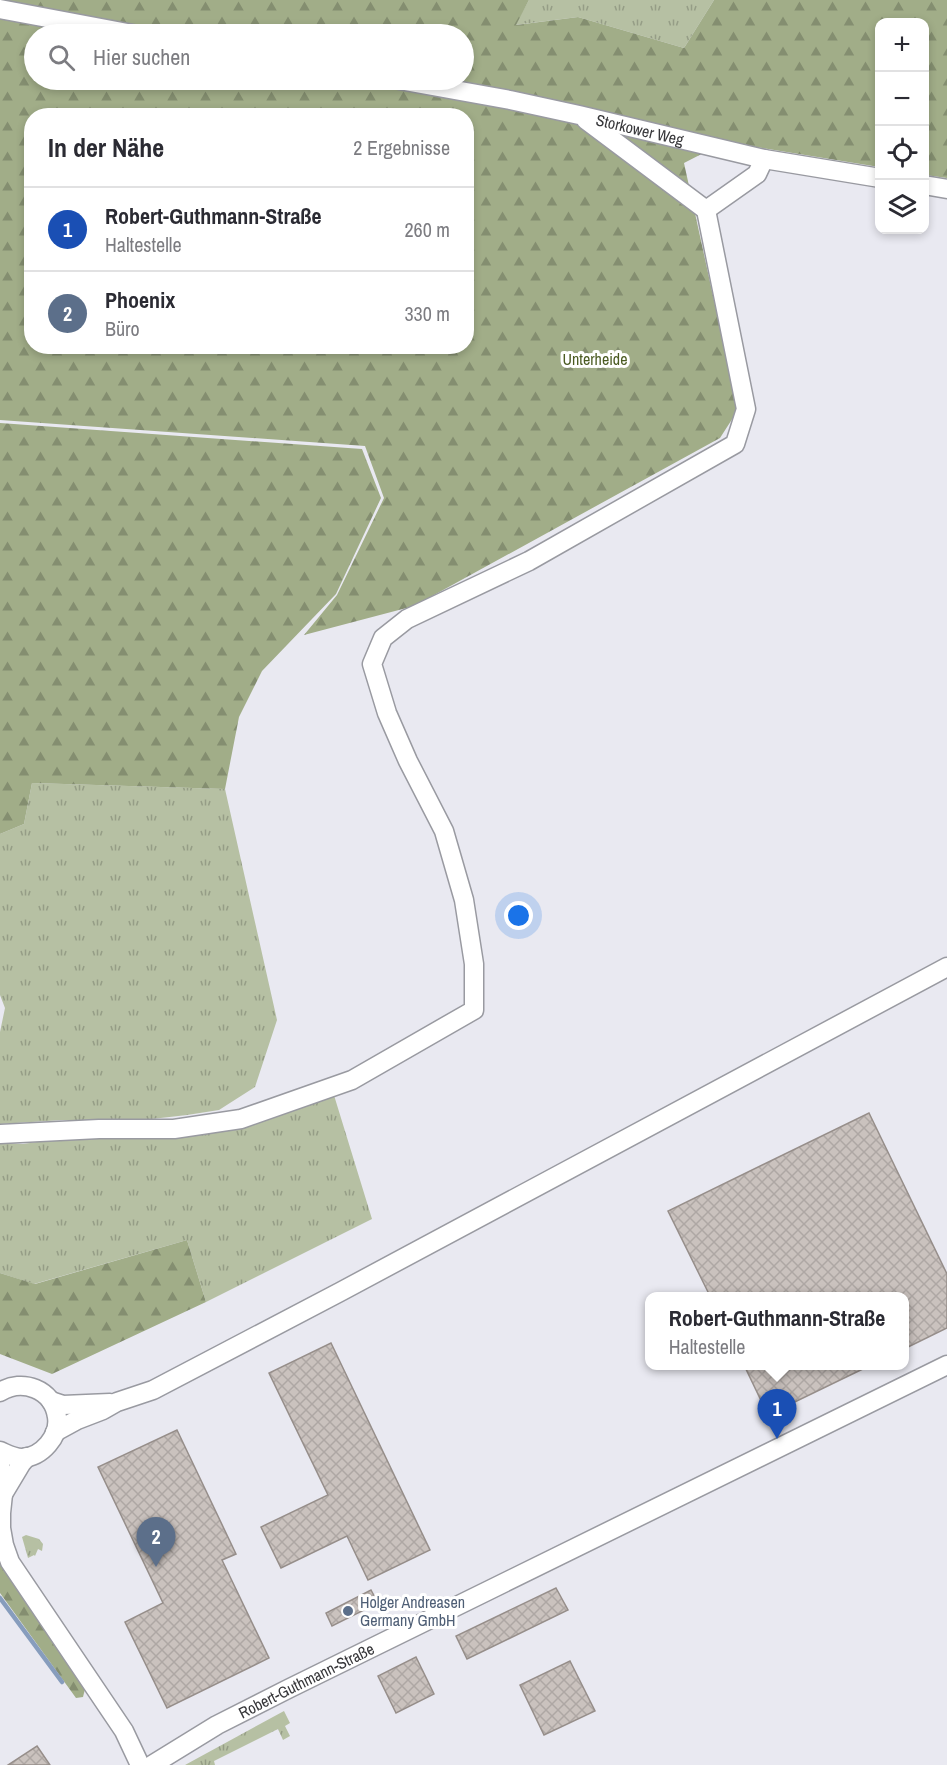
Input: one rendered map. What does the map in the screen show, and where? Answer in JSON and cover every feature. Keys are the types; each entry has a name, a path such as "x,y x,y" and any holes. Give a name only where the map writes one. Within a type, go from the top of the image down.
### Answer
{"street":[{"path":"0,9 80,24"},
{"name":"Storkower Weg","path":"454,90 579,115 764,159 875,177"},
{"path":"0,1134 99,1129 174,1129 241,1119 352,1080 474,1010 474,964 465,911 447,841 387,713 372,664 383,638 407,619 529,561 735,444 746,409 706,210 579,115"},
{"path":"706,210 757,174 764,159"},
{"path":"929,186 947,189"},
{"path":"56,1432 77,1420 117,1402 153,1390 195,1369 947,967"},
{"name":"Robert-Guthmann-Straße","path":"152,1765 217,1725 297,1684 947,1365"},
{"path":"0,1451 11,1456 33,1456 46,1448 56,1432 57,1417 51,1401 43,1392 20,1385 2,1388"},
{"path":"51,1401 63,1405 117,1402"},
{"path":"3,1494 27,1457"},
{"path":"0,1463 3,1494 0,1513 1,1528 10,1562 124,1731 140,1765"}],"green space":[{"name":"Unterheide","path":"0,0 529,0 516,25 578,17 684,48 714,0 947,0 947,178 929,176 929,18 875,18 875,166 725,142 684,163 738,410 720,438 414,606 304,635 337,595 384,498 365,446 0,420"},
{"path":"529,0 714,0 684,48 578,17 515,25"},
{"path":"0,423 362,449 381,498 336,594 262,671 239,717 225,789 32,783 24,824 0,834"},
{"path":"32,783 225,789 277,1020 255,1087 219,1110 187,1115 143,1120 63,1120 0,1124 0,1032 5,1008 0,995 0,834 24,824"},
{"path":"333,1092 372,1219 206,1302 187,1240 34,1284 0,1273 0,1143 23,1144 78,1136 154,1139 217,1129"},
{"path":"187,1240 206,1302 52,1374 0,1354 0,1273 35,1284"},
{"path":"26,1535 39,1539 43,1544 42,1551 38,1549 35,1556 28,1558 22,1537"},
{"path":"0,1564 85,1689 83,1697 76,1698 0,1593"},
{"path":"284,1711 290,1723 285,1726 290,1736 283,1740 278,1729 214,1761 215,1765 185,1765"}],"building":[{"path":"869,1113 947,1274 947,1328 909,1347 909,1292 708,1292 668,1211"},
{"path":"331,1343 430,1550 368,1580 347,1536 281,1568 261,1527 328,1495 269,1373"},
{"path":"746,1370 861,1370 768,1415"},
{"path":"177,1430 236,1554 222,1560 269,1658 167,1708 125,1622 163,1603 98,1467"},
{"path":"556,1588 568,1610 467,1659 456,1636"},
{"path":"371,1590 378,1603 332,1626 326,1613"},
{"path":"416,1657 434,1694 396,1713 378,1676"},
{"path":"570,1661 595,1711 544,1735 520,1685"},
{"path":"37,1746 50,1765 8,1765"}],"waterway":[{"path":"0,1598 62,1682"}],"place":[{"name":"Robert-Guthmann-Straße","path":"777,1439"},
{"name":"Phoenix","path":"156,1567"},
{"name":"Holger Andreasen Germany GmbH","path":"348,1611"}]}
